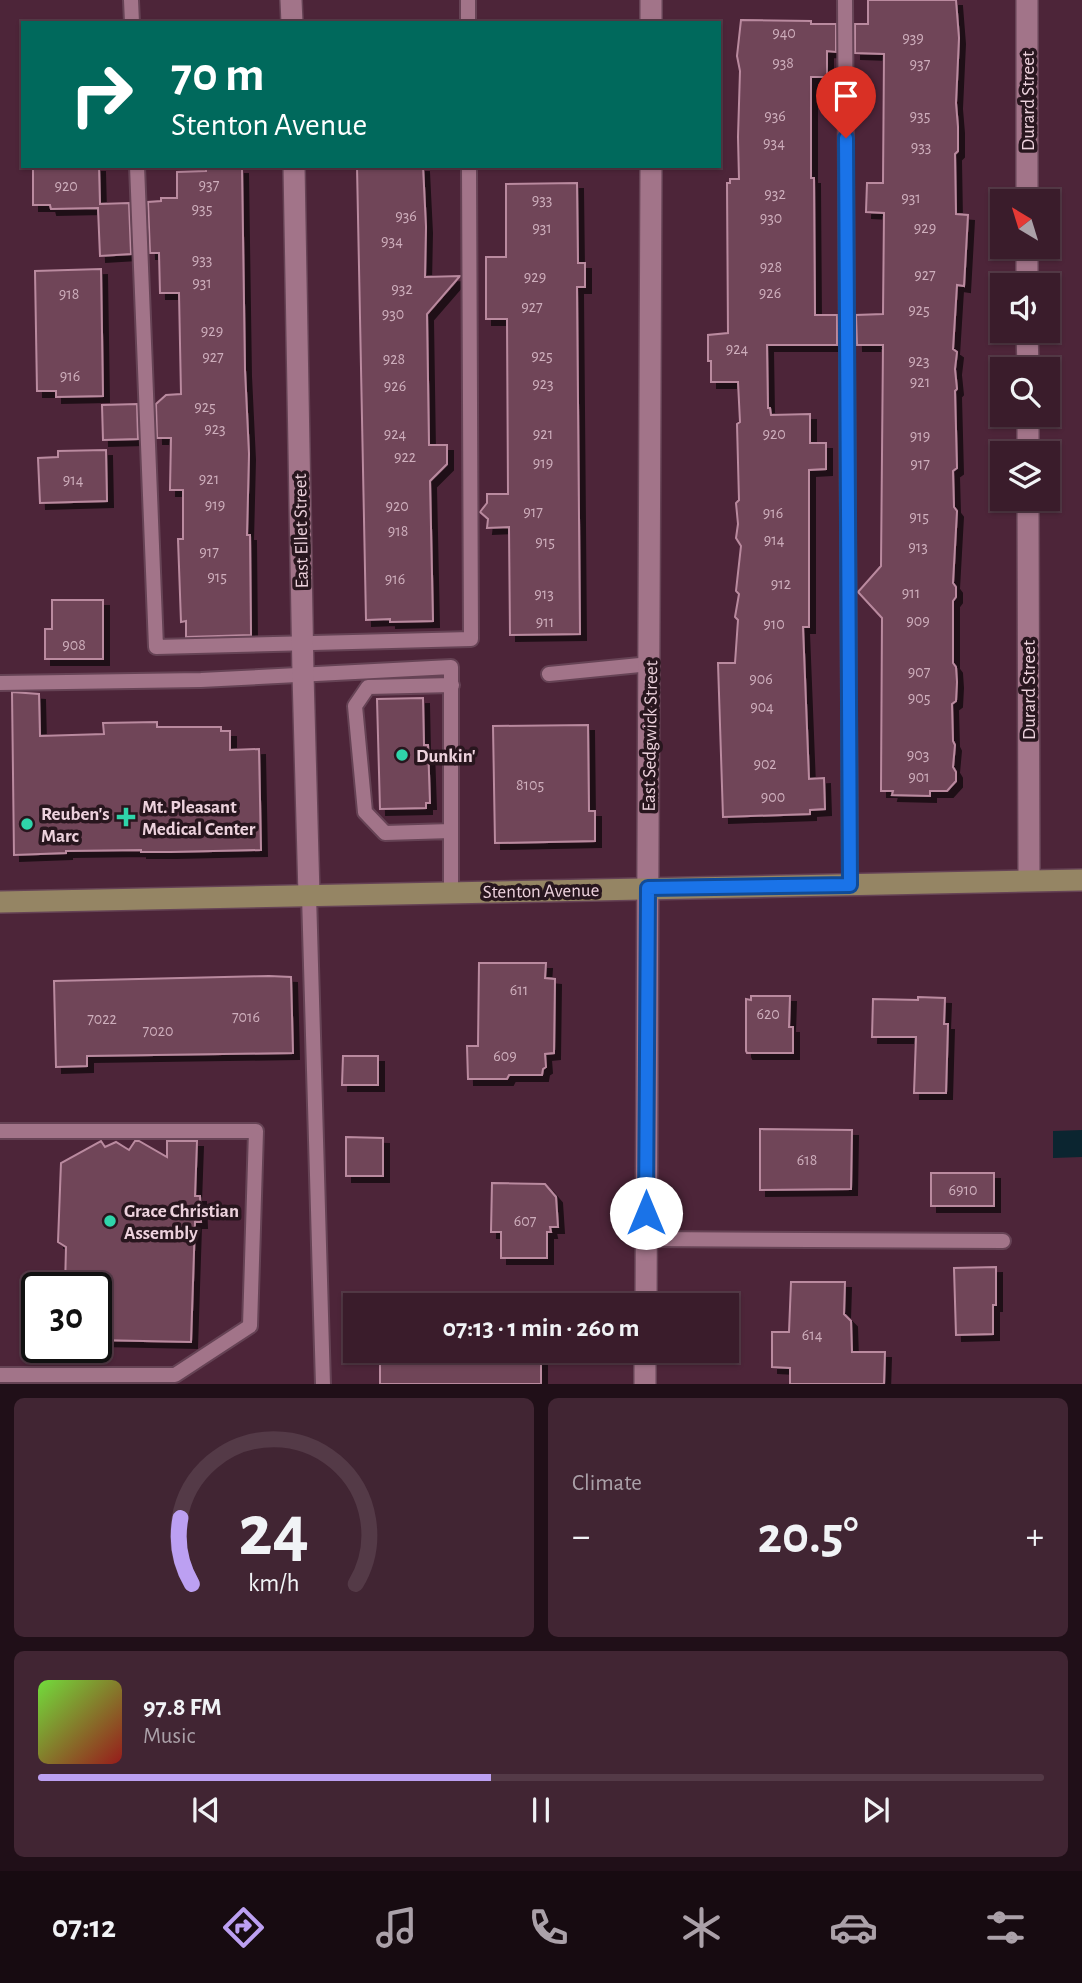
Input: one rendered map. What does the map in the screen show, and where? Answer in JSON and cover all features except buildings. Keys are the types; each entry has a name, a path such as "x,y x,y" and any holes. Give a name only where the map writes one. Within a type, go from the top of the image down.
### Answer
{"main road":[{"name":"Stenton Avenue","path":"0,902 1082,880"}],"street":[{"path":"291,0 292,21"},
{"path":"651,0 651,21"},
{"name":"Durard Street","path":"1027,0 1027,189"},
{"name":"East Ellet Street","path":"294,168 309,895"},
{"name":"East Sedgwick Street","path":"646,1293 651,168"},
{"name":"Durard Street","path":"1028,511 1029,880"},
{"path":"645,1363 645,1384"}],"lane":[{"path":"131,0 132,21"},
{"path":"468,0 468,21"},
{"path":"845,0 850,885"},
{"path":"137,168 156,647 471,639 469,168"},
{"path":"549,674 650,664"},
{"path":"0,683 201,680 451,667 451,892"},
{"path":"451,831 385,833 365,812 355,706 368,687 452,685"},
{"path":"309,895 323,1384"},
{"path":"0,1130 256,1132 250,1326 175,1375 0,1375"},
{"path":"646,1239 1003,1241"}],"water":[{"path":"1082,1130 1082,1157 1053,1158 1053,1131"}],"place":[{"name":"Dunkin'","path":"402,755"},
{"name":"Mt. Pleasant Medical Center","path":"126,817"},
{"name":"Reuben's Marc","path":"27,824"},
{"name":"Grace Christian Assembly","path":"110,1221"}],"route":[{"path":"646,1213 648,888 850,885 846,138"}]}
